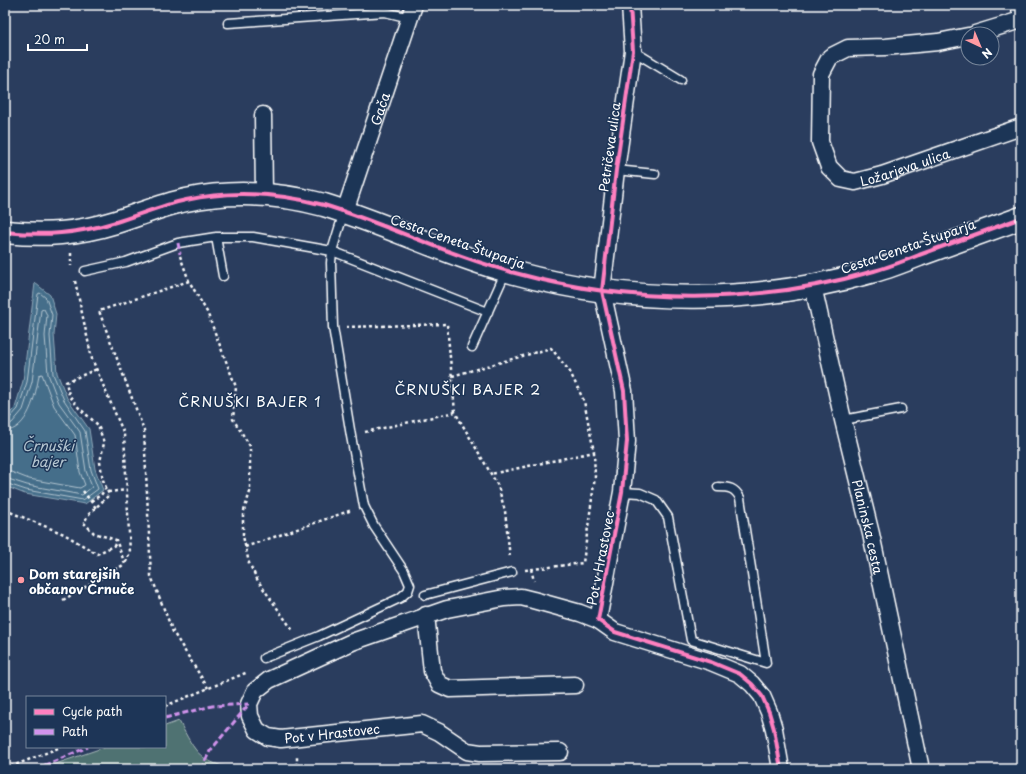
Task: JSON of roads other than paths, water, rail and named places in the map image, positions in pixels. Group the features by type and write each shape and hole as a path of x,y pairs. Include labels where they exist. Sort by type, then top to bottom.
{"street":[{"name":"Petričeva ulica","path":"602,291 616,170 633,51 630,5"},
{"path":"1019,5 1021,12"},
{"name":"Gača","path":"345,211 412,12"},
{"path":"1000,26 1021,20"},
{"name":"Ložarjeva ulica","path":"960,38 938,42 885,47 848,48 830,57 821,74 820,142 829,167 840,179 854,182 882,175 1021,127"},
{"path":"262,115 264,194"},
{"name":"Cesta Ceneta Štuparja","path":"5,232 31,235 54,235 69,233 104,226 164,205 185,200 208,196 264,194 302,199 345,211 427,243 506,271 555,283 630,294 691,297 757,293 813,286 842,280 876,271 1021,218"},
{"name":"Planinska cesta","path":"813,286 843,420 871,534 921,769"},
{"name":"Pot v Hrastovec","path":"598,620 622,492 627,441 624,391 602,291"},
{"name":"Pot v Hrastovec","path":"560,752 480,753 467,751 438,732 422,724 280,739 268,736 257,730 250,716 249,704 255,691 269,680 352,642 447,609 504,598 520,597 580,613 598,620 615,632 711,662 740,674 752,684 762,696 769,712 774,729 781,769"},
{"path":"426,616 432,671 439,684 450,689 575,686"}],"lane":[{"path":"228,23 385,12 412,12"},
{"path":"633,51 681,80"},
{"path":"616,170 655,174"},
{"path":"264,658 319,636 400,598 408,591 410,585 404,571 374,526 364,506 351,436 333,327 331,262 332,251 345,211"},
{"path":"216,237 223,276"},
{"path":"85,271 126,262 178,243 216,237 253,237 332,251 488,312"},
{"path":"472,347 506,271"},
{"path":"843,420 901,409"},
{"path":"622,492 640,493 656,500 668,517 691,640 766,663 740,498 736,491 729,487 718,487"},
{"path":"425,595 512,572"}],"water":[{"name":"Črnuški bajer","path":"35,283 50,295 56,314 54,335 57,373 67,398 89,429 95,469 103,490 85,504 25,494 5,486 5,418 15,408 23,381"}],"place":[{"name":"Dom starejših občanov Črnuče","path":"21,580"}],"district":[{"name":"ČRNUŠKI BAJER 2","path":"468,389"},
{"name":"ČRNUŠKI BAJER 1","path":"250,401"}]}
